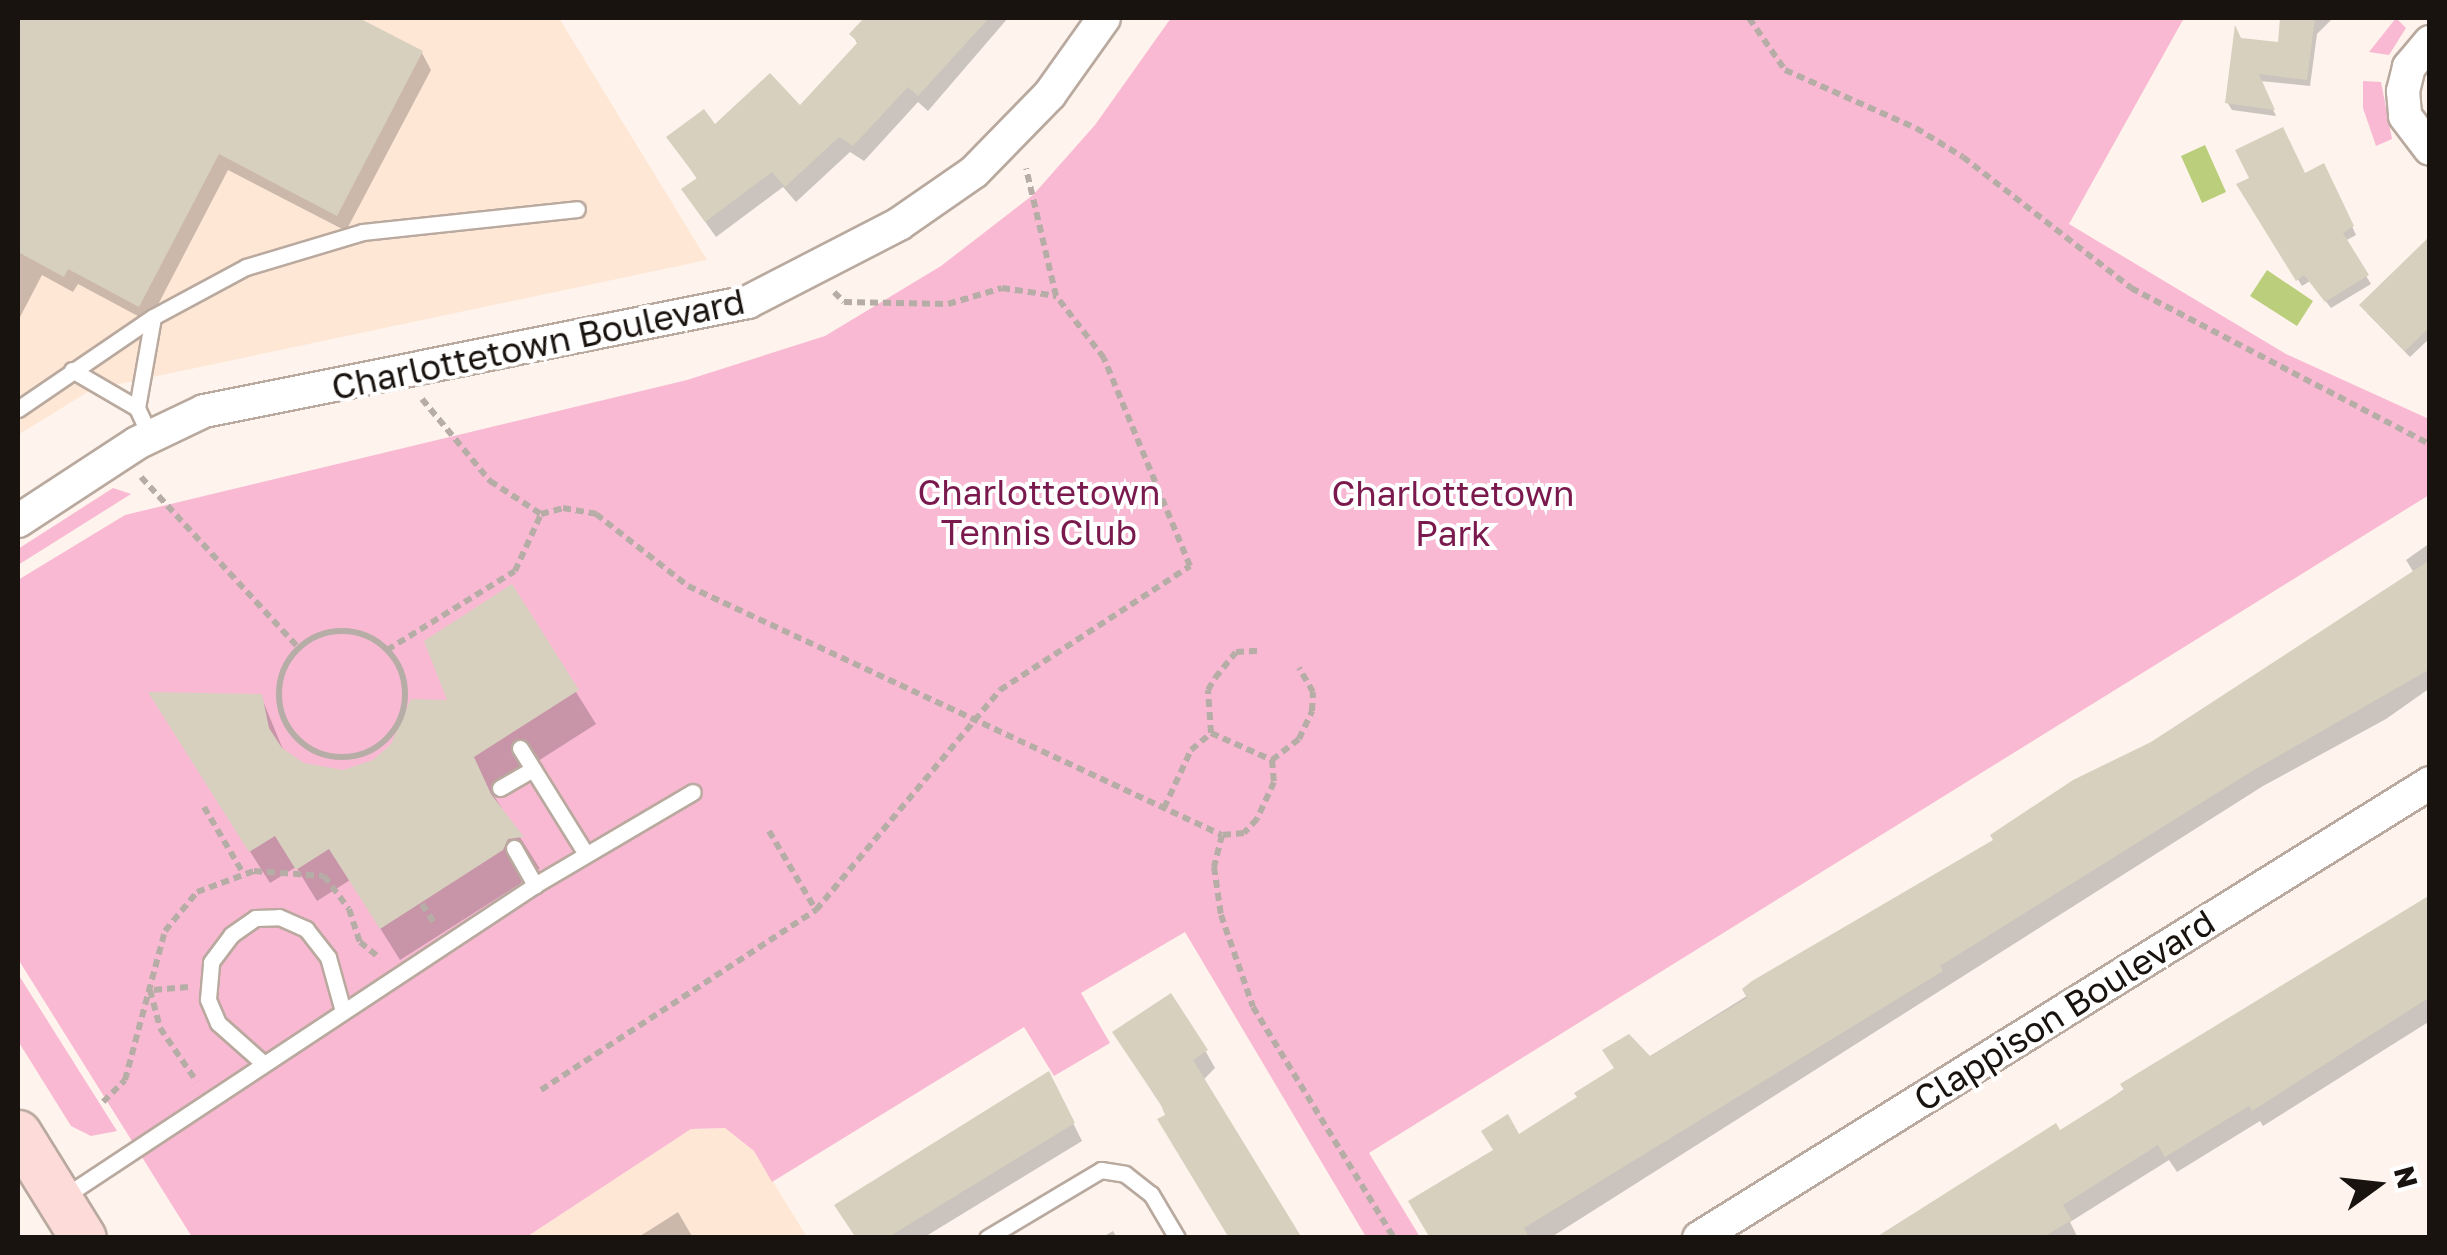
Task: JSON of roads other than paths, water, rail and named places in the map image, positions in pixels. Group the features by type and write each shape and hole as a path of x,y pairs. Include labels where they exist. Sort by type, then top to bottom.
{"main road":[{"path":"18,1134 83,1238"}],"street":[{"name":"Charlottetown Boulevard","path":"18,520 137,432 204,411 401,376 748,302 899,224 1018,132 1104,18"},
{"path":"2430,42 2408,67 2402,91 2405,116 2430,149"},
{"name":"Clappison Boulevard","path":"1699,1238 2430,783"}],"lane":[{"path":"18,409 153,318 246,267 363,232 577,209"},
{"path":"137,432 153,318"},
{"path":"72,370 137,432"},
{"path":"520,748 586,854"},
{"path":"500,788 534,770"},
{"path":"60,1200 217,1101 263,1063 535,885 692,792"},
{"path":"514,848 535,885"},
{"path":"263,1063 218,1023 209,985 211,962 231,935 256,918 279,917 306,929 328,956 343,1011"},
{"path":"987,1238 1100,1170 1125,1174 1151,1194 1177,1238"}],"park label":[{"name":"Charlottetown Tennis Club","path":"1039,512"},
{"name":"Charlottetown Park","path":"1453,513"}]}
